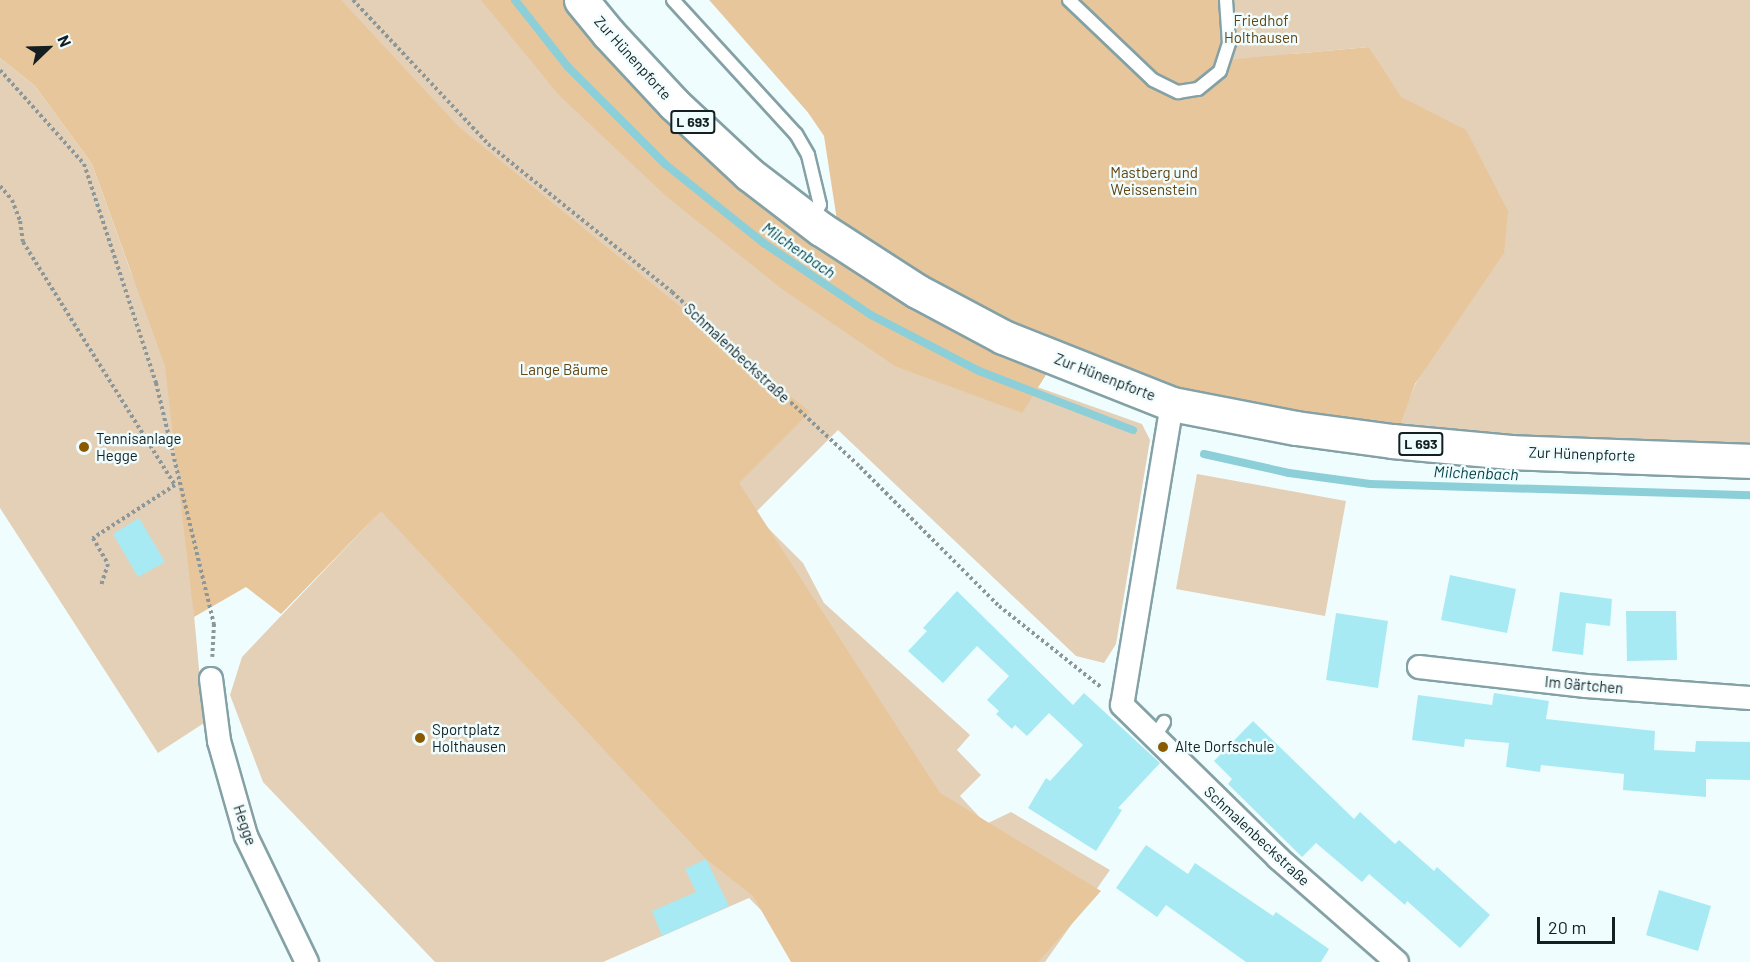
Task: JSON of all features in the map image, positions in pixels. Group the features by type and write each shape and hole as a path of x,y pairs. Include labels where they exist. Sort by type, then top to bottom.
{"main road":[{"name":"Zur Hünenpforte","path":"581,0 674,104 748,174 815,213 917,291 1003,337 1172,404 1296,428 1392,441 1510,452 1750,461"}],"street":[{"path":"1122,705 1172,404"},
{"name":"Im Gärtchen","path":"1419,667 1586,686 1750,698"},
{"name":"Hegge","path":"211,679 219,741 246,836 307,962"},
{"name":"Schmalenbeckstraße","path":"1122,705 1159,730 1278,858 1397,962"}],"lane":[{"path":"673,0 796,134 808,154 815,213"},
{"path":"1070,0 1153,80 1178,92 1198,89 1220,71 1228,43 1226,0"}],"path":[{"name":"Schmalenbeckstraße","path":"353,0 488,144 672,292 860,467 999,606 1122,705"},
{"path":"0,70 84,164 159,395 214,624 211,679"},
{"path":"0,186 12,200 20,221 23,243 175,485 93,538 108,564 101,585"}],"green space":[{"name":"Lange Bäume","path":"0,0 552,0 1009,377 1142,424 1150,440 1116,644 1104,663 1076,656 838,430 754,514 803,563 824,603 970,735 957,750 981,775 960,796 986,824 1011,812 1110,870 1045,962 813,962 749,898 603,962 435,962 263,782 230,695 242,657 374,518 185,517 204,723 158,753 0,508 0,58 35,86 92,164 133,278 98,130"},
{"name":"Lange Bäume","path":"0,0 341,0 459,127 810,412 739,483 940,793 1101,891 1038,962 791,962 753,896 706,859 381,511 281,614 246,587 194,617 165,366 92,164 35,86 0,58"},
{"name":"Mastberg und Weissenstein","path":"481,0 577,0 840,240 824,136 807,111 710,0 1220,0 1222,37 1215,61 1369,47 1401,97 1466,130 1508,211 1504,253 1415,384 1394,442 1056,359 1022,413 895,366 782,289 666,196 559,95"},
{"name":"Mastberg und Weissenstein","path":"709,0 1750,0 1750,461 1392,441 1415,385 1430,358 834,142","holes":["1369,47 1381,67 1292,55 1292,54"]},
{"path":"1197,474 1346,501 1325,616 1176,589"}],"building":[{"path":"139,518 165,562 138,577 113,534"},
{"path":"1450,575 1516,589 1507,633 1441,620"},
{"path":"957,591 1073,705 1084,693 1160,763 1118,808 1122,810 1096,851 1028,808 1046,778 1050,781 1083,745 1049,713 1027,736 1015,725 1012,729 996,714 999,711 987,700 1009,676 977,646 943,683 908,651 927,631 923,628"},
{"path":"1560,592 1612,599 1610,626 1586,623 1583,655 1552,651"},
{"path":"1626,611 1676,611 1677,660 1627,661"},
{"path":"1336,613 1388,621 1378,688 1326,680"},
{"path":"1494,693 1549,701 1546,719 1655,731 1654,750 1695,752 1696,741 1750,742 1750,780 1706,779 1706,797 1623,790 1624,774 1541,765 1540,772 1506,767 1509,743 1465,739 1464,747 1412,740 1418,695 1492,705"},
{"path":"1253,721 1354,819 1360,812 1395,844 1399,840 1434,871 1437,867 1490,915 1460,948 1407,901 1405,905 1369,874 1362,882 1316,843 1302,857 1228,784 1232,779 1214,761"},
{"path":"1146,845 1188,874 1195,863 1273,916 1276,912 1329,949 1321,962 1246,962 1166,905 1157,917 1116,888"},
{"path":"706,859 729,906 662,936 652,911 696,892 685,869"},
{"path":"1659,890 1711,906 1698,951 1646,935"}],"waterway":[{"name":"Milchenbach","path":"515,0 568,67 665,164 765,244 871,315 979,371 1133,430"},
{"name":"Milchenbach","path":"1204,454 1289,473 1370,484 1750,495"}],"place":[{"name":"Tennisanlage Hegge","path":"84,447"},
{"name":"Sportplatz Holthausen","path":"420,738"},
{"name":"Alte Dorfschule","path":"1163,747"}],"park label":[{"name":"Friedhof Holthausen","path":"1261,28"}]}
